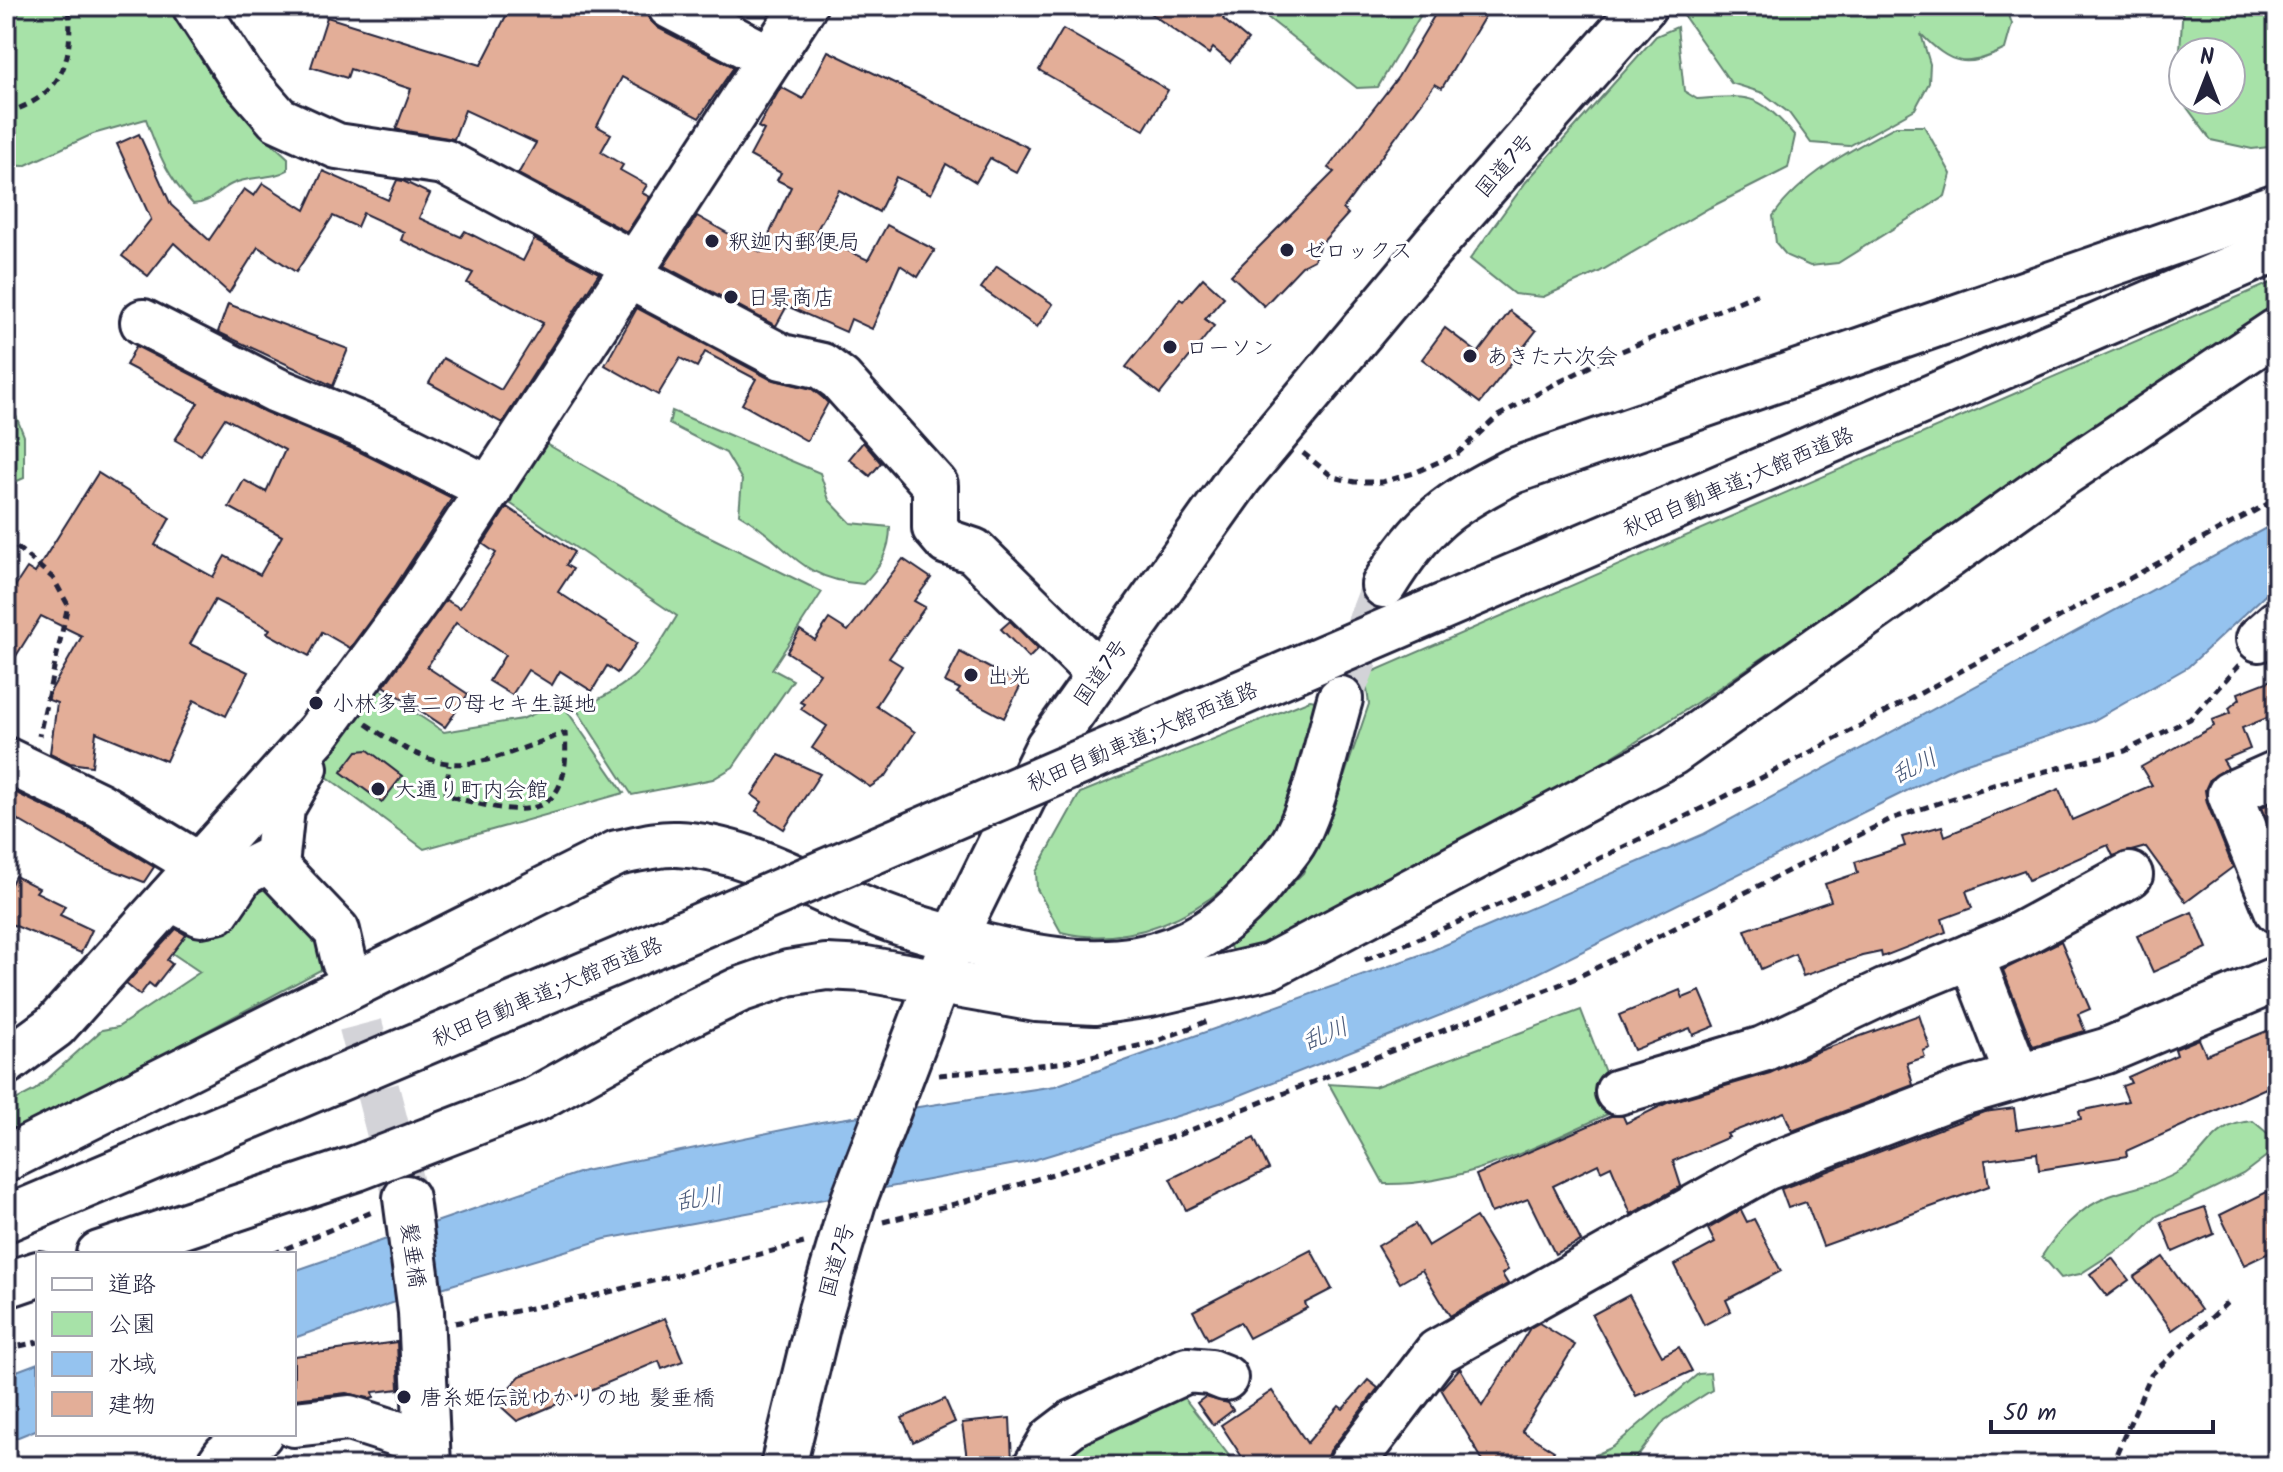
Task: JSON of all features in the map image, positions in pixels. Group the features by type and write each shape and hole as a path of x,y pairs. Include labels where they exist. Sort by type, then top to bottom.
{"main road":[{"path":"195,6 240,75 278,119 337,146 444,162 782,357 822,366 840,379 935,485 935,528 947,542 974,551 1099,674"},
{"path":"670,6 770,58"},
{"path":"6,1062 55,1026 337,707 417,599 804,6"},
{"name":"国道7号","path":"783,1466 848,1217 954,938 1048,747 1173,566 1277,432 1438,240 1644,6"},
{"path":"1384,585 1411,541 1458,499 1513,471 2277,206"},
{"name":"秋田自動車道;大館西道路","path":"6,1219 660,943 2277,249"},
{"path":"143,322 276,390 368,428 490,489"},
{"path":"105,1252 357,1168 536,1099 679,1019 739,990 788,973 826,967 866,969 1036,999 1095,1002 1150,994 1270,966 1672,753 2056,479 2277,331"},
{"path":"6,1159 617,853 678,844 711,850 773,868 879,916 954,938 1064,963 1109,964 1179,947 1216,929 1256,891 1295,839 1340,699"},
{"path":"170,898 201,914 217,911 243,873 277,856 282,808 337,707"},
{"path":"19,766 99,805 199,865"},
{"path":"2277,773 2230,794 2277,910"},
{"path":"270,861 337,931 344,961"},
{"path":"1618,1092 1763,1049 1886,991 2010,940 2130,875"},
{"path":"1971,956 2018,1077"},
{"path":"1350,1466 1437,1352 1765,1168 1961,1093 2106,1051 2277,979"},
{"name":"髪垂橋","path":"406,1198 422,1321 427,1454"},
{"path":"6,1285 36,1275"},
{"path":"1036,1466 1052,1439 1102,1410 1187,1370 1210,1372 1225,1378"},
{"path":"296,1424 349,1418 427,1454"},
{"path":"218,1466 225,1456 257,1436"}],"path":[{"path":"6,113 46,92 65,69 71,49 69,6"},
{"path":"1277,432 1333,477 1355,482 1382,482 1458,453 1498,416 1551,386 1617,353 1757,294"},
{"path":"6,538 53,578 68,605 19,766"},
{"path":"422,1321 593,1296 771,1253 848,1217 966,1201 1178,1135 1574,979 1891,819 1999,783 2125,751 2190,719 2228,680 2268,631"},
{"path":"337,707 404,748 449,765 486,761 565,733 567,762 560,788 548,801 522,811 501,811 446,795 449,765"},
{"path":"278,1252 406,1198"},
{"path":"2111,1466 2151,1375 2231,1299"},
{"path":"6,1349 36,1342"}],"green space":[{"path":"6,6 180,6 252,125 288,158 288,170 239,181 205,202 193,204 165,164 146,119 93,134 24,166 6,165"},
{"path":"1253,6 1426,6 1378,87 1357,88"},
{"path":"1677,6 1911,6 1916,20 1914,6 2006,6 2012,24 2005,49 1969,61 1950,58 1921,34 1930,64 1929,83 1915,109 1849,146 1811,143 1789,113 1763,93 1731,83"},
{"path":"2183,6 2277,6 2277,146 2252,149 2211,140 2193,116 2247,116 2247,36 2181,36"},
{"path":"1677,27 1684,91 1697,99 1730,97 1762,104 1795,136 1788,168 1709,208 1599,272 1543,297 1514,294 1470,259 1526,182 1656,36"},
{"path":"1896,126 1924,126 1951,174 1945,196 1838,263 1810,266 1787,256 1776,243 1773,216 1785,201 1829,164"},
{"path":"2277,280 2277,308 2059,450 1655,730 1516,814 1341,910 1288,935 1233,954 1228,941 1303,873 1331,815 1369,704 1365,675"},
{"path":"6,391 24,436 24,478 6,486"},
{"path":"672,411 820,473 829,500 851,523 890,527 883,558 863,584 840,581 807,567 739,514 742,480 726,453 669,424"},
{"path":"545,443 690,527 822,592 772,669 793,680 733,767 713,779 632,795 577,710 637,674 677,616 508,502"},
{"path":"379,689 444,732 522,719 561,702 624,793 424,849 318,770"},
{"path":"1310,700 1316,701 1292,796 1271,837 1249,864 1194,909 1162,924 1129,934 1095,937 1061,932 1037,889 1036,872 1080,793"},
{"path":"263,882 319,938 328,966 138,1068 6,1134 6,1105 35,1090 102,1030 118,1027 200,972 172,953 181,942 176,939 184,929 196,935 209,935"},
{"path":"1581,1010 1619,1109 1534,1148 1476,1170 1415,1183 1384,1184 1329,1084 1374,1087"},
{"path":"2253,1121 2272,1137 2268,1155 2243,1174 2157,1216 2133,1240 2080,1274 2061,1278 2042,1256 2062,1230 2086,1208 2113,1195 2175,1174 2196,1158 2218,1134 2238,1123"},
{"path":"1710,1373 1712,1390 1665,1420 1630,1466 1571,1466 1613,1447 1698,1374"},
{"path":"1175,1386 1237,1466 1045,1466"}],"water":[{"name":"乱川","path":"2277,522 2277,584 2188,667 2091,722 1955,767 1506,989 1223,1102 1027,1162 605,1239 398,1301 296,1337 296,1270 584,1171 821,1122 1055,1086 1431,951 1704,834"},
{"path":"36,1364 36,1430 6,1442 6,1375"}],"building":[{"path":"511,6 645,6 649,19 658,28 734,67 699,118 622,77 597,126 611,134 601,152 623,165 620,170 647,185 642,193 650,197 627,232 518,174 536,143 465,110 454,139 396,129 411,89 350,69 347,78 311,67 327,17 481,65"},
{"path":"1140,6 1231,6 1223,19 1248,40 1230,62 1213,48 1209,54"},
{"path":"1440,6 1491,6 1442,88 1435,84 1343,209 1348,214 1319,246 1314,260 1302,266 1264,306 1231,275 1334,172 1328,168 1398,77"},
{"path":"1063,29 1168,90 1144,130 1039,70"},
{"path":"828,51 1029,148 1016,172 990,158 976,182 946,164 931,194 896,177 879,212 839,190 814,235 868,260 887,225 935,250 918,277 900,265 872,329 851,319 846,332 787,306 776,326 664,266 697,216 761,252 791,187 777,180 781,173 750,156 764,130 758,127 781,87 803,99"},
{"path":"139,134 171,205 209,240 244,189 254,196 263,183 305,210 323,171 388,200 397,180 403,181 430,194 419,218 461,237 465,231 523,261 534,239 599,273 502,423 429,383 443,358 501,390 543,323 467,283 473,273 401,240 404,232 363,213 357,227 333,216 296,272 258,247 229,293 174,243 148,276 122,256 151,219 117,144"},
{"path":"997,266 1053,304 1037,327 981,288"},
{"name":"ローソン","path":"1203,278 1224,297 1205,319 1214,326 1160,394 1126,367 1180,299 1183,301"},
{"path":"228,304 348,349 333,386 218,332"},
{"path":"637,308 770,379 812,389 828,403 807,441 742,404 756,379 705,352 697,367 680,358 658,395 605,365"},
{"name":"あきた六次会","path":"1510,311 1536,331 1480,403 1422,359 1445,328 1478,353"},
{"path":"136,346 265,412 358,451 452,498 396,585 350,648 322,632 309,656 267,633 270,629 215,600 190,644 248,672 226,716 194,700 166,761 96,732 92,766 70,763 50,753 57,703 46,699 82,636 41,616 6,672 6,600 27,568 35,573 98,473 170,518 155,545 213,577 225,556 260,575 282,536 229,507 244,480 266,492 285,450 225,418 201,455 175,440 198,403 126,365"},
{"path":"863,442 881,463 870,476 849,459"},
{"path":"507,507 574,552 566,565 573,569 558,592 637,643 617,673 607,666 592,691 560,671 552,685 528,670 512,695 489,681 505,655 456,623 427,667 468,694 445,727 384,686 446,600 460,608 496,553 483,544"},
{"path":"903,559 931,578 914,601 925,607 889,658 902,666 876,706 915,732 886,776 870,787 812,748 827,726 801,709 804,704 800,702 820,673 787,652 800,630 815,640 829,619 848,631"},
{"path":"1010,621 1038,649 1029,658 1001,629"},
{"path":"960,652 1021,685 1004,718 957,693 960,689 945,682"},
{"path":"2277,678 2277,714 2242,728 2250,749 2223,760 2228,768 2210,779 2205,790 2207,803 2233,867 2186,902 2146,847 2113,856 2108,845 2029,880 2024,870 1966,891 1972,908 1942,919 1946,932 1882,957 1881,952 1862,956 1803,976 1795,954 1761,969 1745,930 1831,901 1825,884 1858,873 1855,862 1905,846 1902,837 1942,826 1945,836 2059,789 2072,820 2152,785 2141,767 2214,726 2212,720 2231,713 2229,708 2240,699 2238,693"},
{"name":"大通り町内会館","path":"368,750 402,776 382,802 341,772 357,751"},
{"path":"779,755 820,774 784,829 756,811 762,802 752,795"},
{"path":"6,788 87,827 154,867 144,882 87,860 6,813"},
{"path":"2277,800 2277,841 2276,842 2262,807"},
{"path":"15,876 39,888 36,892 65,906 60,915 92,930 81,953 6,922 6,894"},
{"path":"2192,912 2207,948 2153,972 2137,936"},
{"path":"176,929 186,935 167,960 172,964 154,987 149,983 140,995 126,984"},
{"path":"2061,941 2090,1009 2078,1014 2085,1031 2033,1046 2003,970"},
{"path":"1680,990 1683,998 1700,991 1715,1026 1693,1035 1690,1028 1634,1050 1619,1015"},
{"path":"1919,1015 1930,1048 1923,1051 1925,1057 1907,1063 1913,1085 1792,1131 1784,1112 1727,1134 1729,1137 1673,1161 1681,1186 1631,1214 1611,1166 1601,1171 1598,1164 1553,1186 1581,1241 1555,1254 1528,1199 1491,1213 1476,1175 1611,1116 1623,1116 1626,1123 1667,1103 1770,1073 1816,1052"},
{"path":"2277,1027 2277,1083 2126,1151 2127,1156 2039,1170 2037,1153 1985,1160 1989,1186 1823,1246 1806,1202 1788,1208 1781,1189 1984,1112 2014,1108 2017,1130 2081,1119 2079,1111 2128,1101 2122,1086 2131,1083 2128,1077 2177,1055 2175,1049 2199,1039 2206,1055"},
{"path":"1254,1138 1269,1169 1186,1210 1170,1179"},
{"path":"2277,1187 2277,1249 2244,1265 2220,1215"},
{"path":"2205,1207 2214,1234 2173,1252 2161,1222"},
{"path":"1741,1210 1747,1222 1754,1219 1781,1271 1726,1300 1731,1311 1704,1325 1674,1265 1715,1243 1708,1229"},
{"path":"1476,1217 1508,1270 1502,1274 1508,1284 1450,1316 1422,1270 1400,1283 1378,1246 1415,1224 1428,1246"},
{"path":"1311,1250 1332,1289 1305,1303 1307,1308 1249,1338 1240,1322 1208,1339 1193,1311"},
{"path":"2163,1257 2201,1310 2172,1330 2134,1277"},
{"path":"2112,1258 2129,1280 2107,1296 2090,1274"},
{"path":"1629,1295 1662,1356 1679,1347 1692,1371 1636,1396 1592,1315"},
{"path":"665,1318 683,1361 662,1369 659,1361 517,1421 496,1402 520,1376"},
{"path":"1539,1323 1575,1345 1522,1431 1554,1451 1544,1466 1486,1466 1441,1389 1460,1368 1482,1406 1530,1328"},
{"path":"397,1342 399,1389 373,1392 374,1397 369,1398 346,1393 296,1399 296,1356"},
{"path":"1368,1380 1378,1388 1330,1451 1326,1466 1248,1466 1221,1425 1272,1391 1307,1443 1339,1406 1343,1409"},
{"path":"1205,1397 1228,1403 1233,1410 1213,1425 1197,1403"},
{"path":"945,1399 955,1422 913,1442 902,1418"},
{"path":"1010,1418 1012,1461 968,1466 962,1423"}],"tunnel":[{"path":"1340,699 1384,585"},
{"path":"344,961 404,1192"}],"place":[{"name":"釈迦内郵便局","path":"712,241"},
{"name":"ゼロックス","path":"1287,250"},
{"name":"日景商店","path":"731,297"},
{"name":"ローソン","path":"1170,347"},
{"name":"あきた六次会","path":"1470,356"},
{"name":"出光","path":"971,675"},
{"name":"小林多喜二の母セキ生誕地","path":"316,703"},
{"name":"大通り町内会館","path":"378,789"},
{"name":"唐糸姫伝説ゆかりの地 髪垂橋","path":"404,1397"}]}
